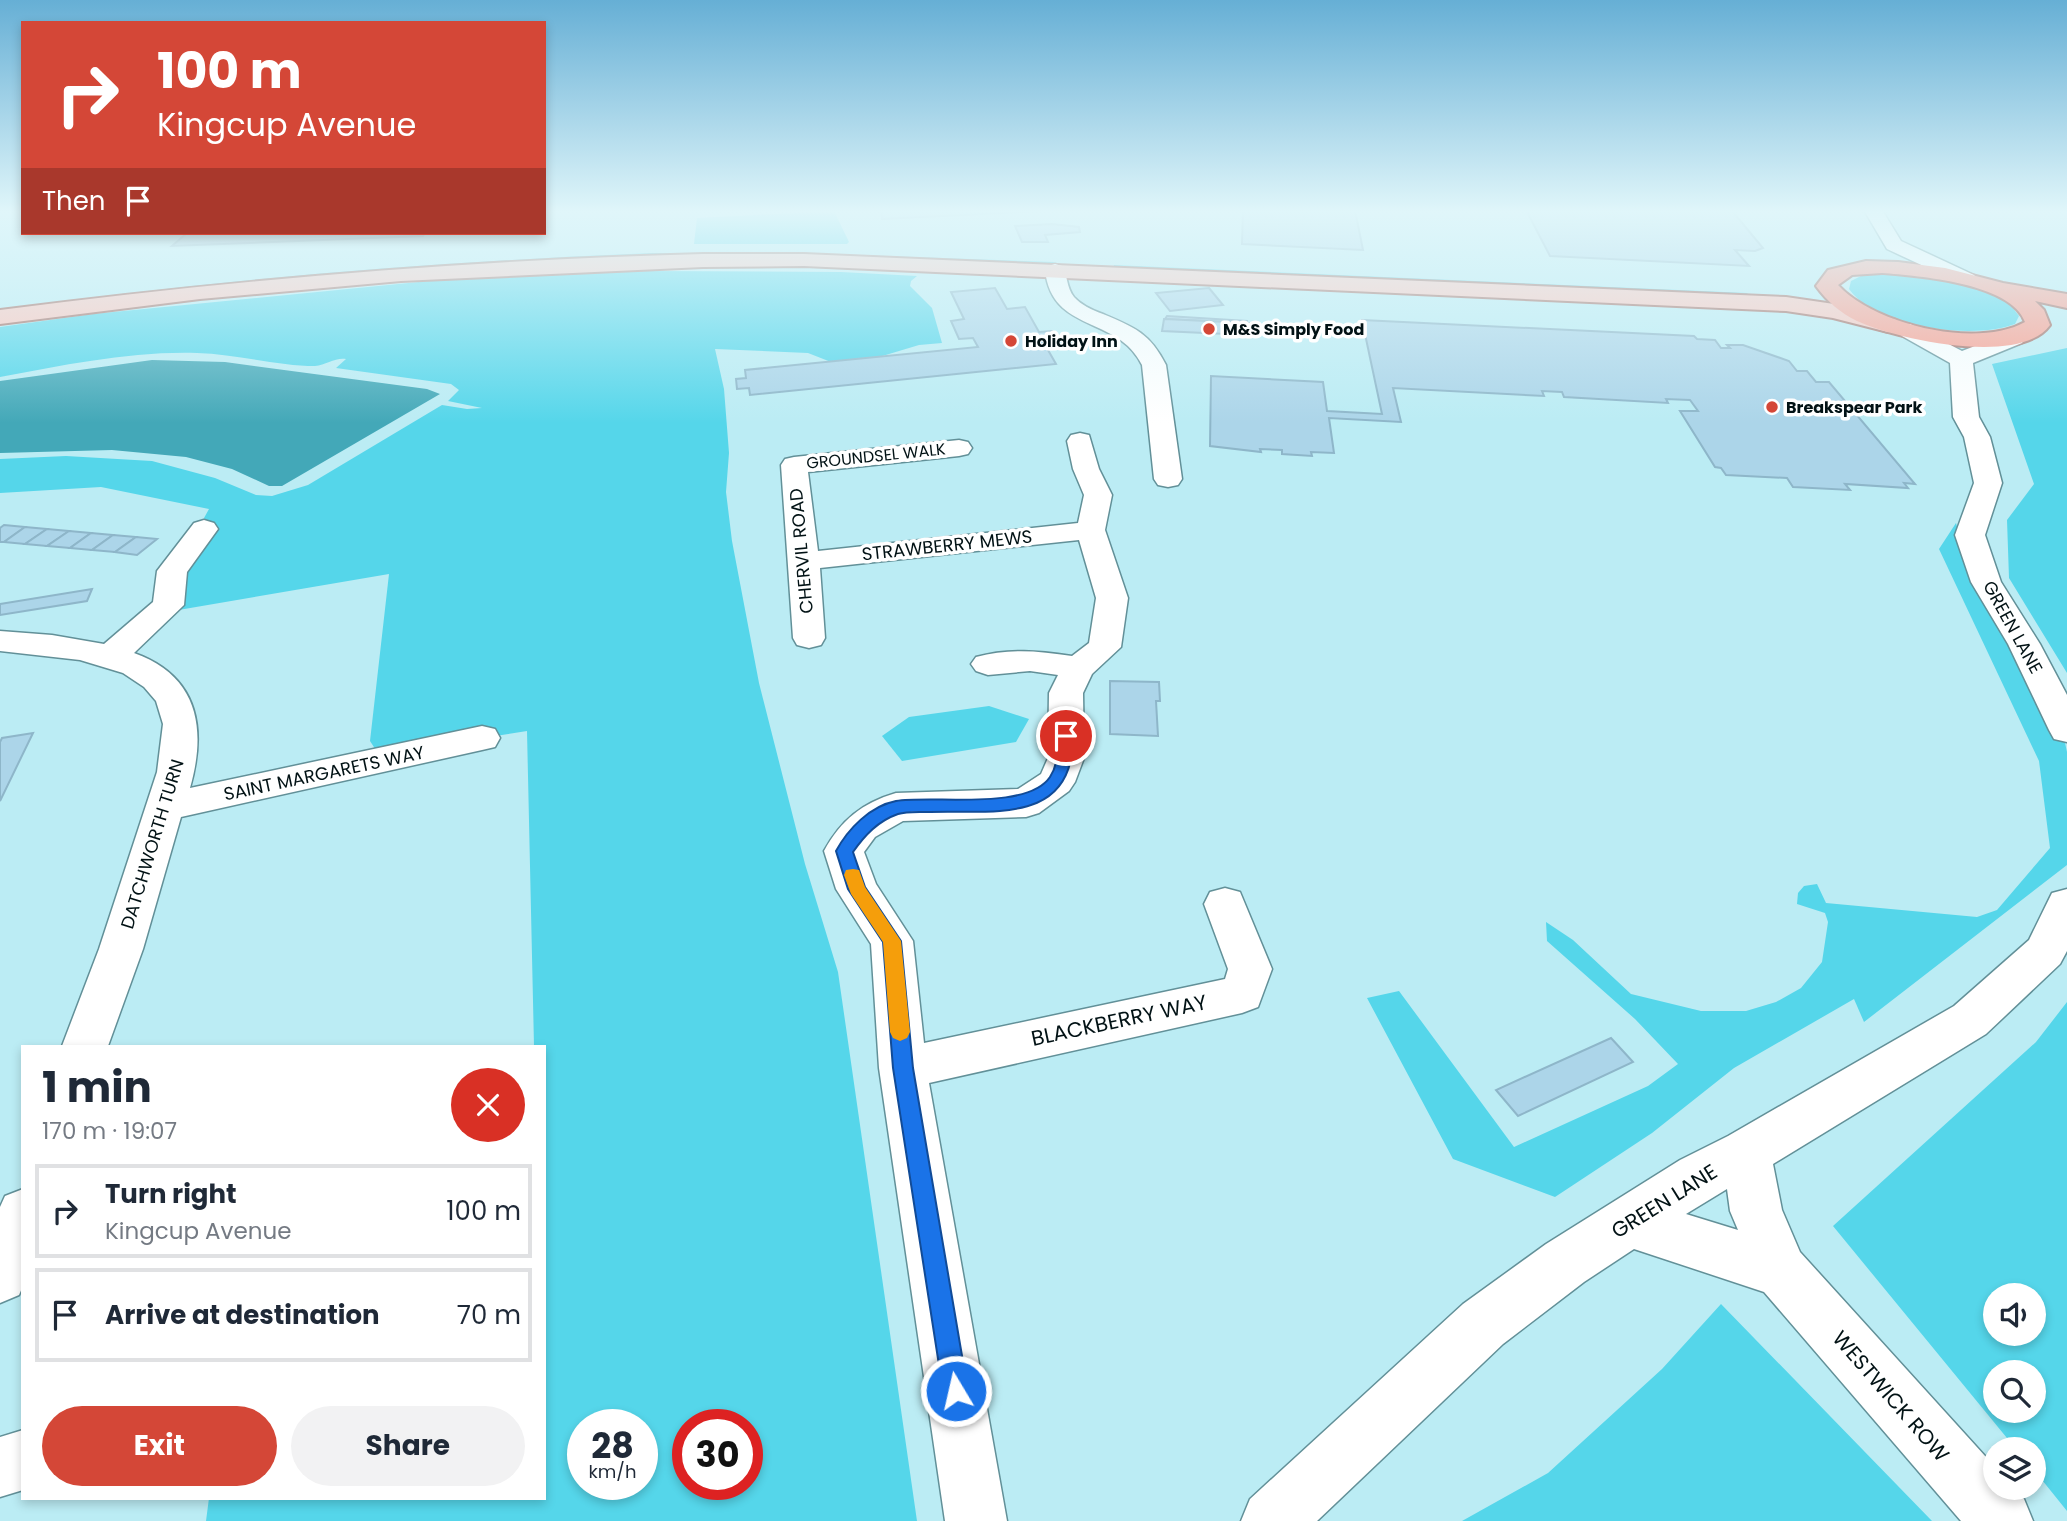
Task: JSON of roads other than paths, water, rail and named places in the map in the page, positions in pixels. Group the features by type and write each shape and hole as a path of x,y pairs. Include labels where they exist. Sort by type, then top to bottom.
{"highway":[{"path":"1829,281 1827,286 1832,296 1844,306 1899,328 1961,339 2014,338 2030,333 2038,325 2067,322"},
{"path":"1972,281 2067,301"},
{"path":"1977,282 2014,297 2032,310 2038,318 2038,325"}],"main road":[{"path":"0,306 207,281"},
{"path":"0,317 320,281"},
{"path":"1291,281 1786,304 1834,311 1899,328"},
{"path":"1549,281 1763,291 1801,288 1824,281"}],"street":[{"path":"1056,281 1056,288 1062,297 1082,313 1138,340 1147,351 1154,365 1168,479"},
{"path":"1899,328 1961,360 2014,338"},
{"name":"GREEN LANE","path":"1961,360 1966,417 1977,437 1987,484 1970,536 1986,582 2024,644 2067,730"},
{"path":"976,1521 903,1068 892,941 857,889 845,851 861,827 896,807 1026,803 1056,782 1066,758 1066,693 1078,668 1105,647 1112,598 1091,530 1098,495 1086,469 1080,440"},
{"name":"GROUNDSEL WALK","path":"794,465 959,448"},
{"name":"CHERVIL ROAD","path":"794,465 804,561 808,638"},
{"path":"111,656 169,605 172,571 204,529"},
{"name":"STRAWBERRY MEWS","path":"804,561 1091,530"},
{"name":"DATCHWORTH TURN","path":"0,641 111,656 134,663 163,685 181,722 179,760 166,807 121,949 85,1045"},
{"path":"988,664 1030,660 1078,668"},
{"name":"SAINT MARGARETS WAY","path":"166,807 482,738"},
{"name":"BLACKBERRY WAY","path":"903,1068 1242,994 1250,970 1224,904"},
{"name":"GREEN LANE","path":"1272,1521 1483,1324 1565,1263 1698,1177 1746,1153 1970,1020 2045,952 2067,905"},
{"name":"WESTWICK ROW","path":"1746,1153 1756,1211 1781,1271 2002,1521"},
{"path":"0,1276 21,1219"},
{"path":"1631,1222 1781,1271"},
{"path":"0,1467 21,1461"}],"place":[{"name":"M&S Simply Food","path":"1209,329"},
{"name":"Holiday Inn","path":"1011,341"},
{"name":"Breakspear Park","path":"1772,407"}]}
